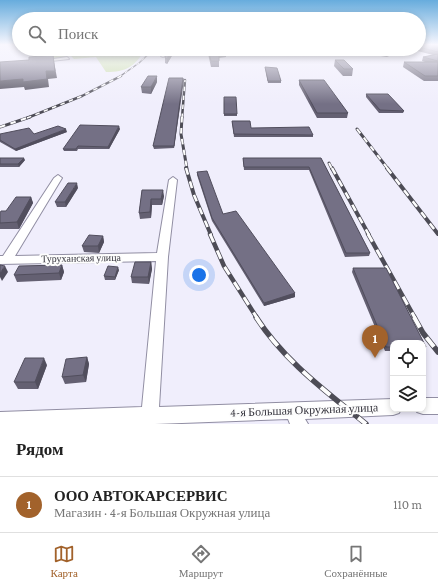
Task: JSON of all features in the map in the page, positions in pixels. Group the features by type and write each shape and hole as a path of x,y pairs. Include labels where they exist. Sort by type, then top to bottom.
{"street":[{"path":"3,260 58,178"},
{"path":"150,416 162,257 173,180"},
{"name":"Туруханская улица","path":"3,260 162,257"},
{"path":"426,406 438,406"},
{"name":"4-я Большая Окружная улица","path":"0,421 150,416 296,418 390,407"}],"green space":[{"path":"101,65 133,65 119,71 106,72"}],"building":[{"path":"0,65 54,65 55,71 46,71 47,79 23,82 23,79 0,81"},
{"path":"340,65 349,65 353,69 344,69"},
{"path":"408,65 438,65 438,76 425,76"},
{"path":"265,67 277,68 281,81 268,81"},
{"path":"148,76 157,76 151,87 141,87"},
{"path":"169,78 183,78 174,146 153,146"},
{"path":"299,80 324,80 348,113 317,113"},
{"path":"366,94 388,94 404,111 380,110"},
{"path":"224,97 236,97 237,114 224,114"},
{"path":"232,121 250,121 251,128 309,127 313,135 234,134"},
{"path":"80,125 119,126 108,147 78,146 76,149 63,149"},
{"path":"58,126 66,129 15,149 0,140 0,134 29,128 34,134"},
{"path":"0,158 24,158 18,164 0,164"},
{"path":"243,158 321,158 370,253 346,253 309,167 244,167"},
{"path":"207,171 223,214 236,211 295,293 264,303 212,218 197,172"},
{"path":"68,183 77,183 65,202 55,202"},
{"path":"142,190 163,190 161,199 151,199 150,212 139,213"},
{"path":"16,197 31,197 17,222 0,223 1,211 6,211"},
{"path":"89,235 103,236 98,246 82,246"},
{"path":"135,262 151,262 148,277 131,277"},
{"path":"0,265 5,266 0,273"},
{"path":"62,265 59,273 14,275 19,266"},
{"path":"108,266 118,267 115,277 104,276"},
{"path":"353,268 386,268 422,340 390,340 390,347 386,347"},
{"path":"87,357 83,375 62,377 66,359"},
{"path":"25,358 44,358 35,382 14,382"}],"railway":[{"path":"119,77 136,65"},
{"path":"27,118 82,96 121,76"},
{"path":"182,118 185,80"},
{"path":"182,117 181,134 187,169"},
{"path":"0,127 27,118"},
{"path":"357,129 388,169"},
{"path":"329,163 332,169"},
{"path":"186,168 194,195 211,235"},
{"path":"332,168 369,235"},
{"path":"387,168 438,234"},
{"path":"210,234 224,266 257,318"},
{"path":"368,234 415,318"},
{"path":"256,317 267,333 293,362 321,388 366,424"},
{"path":"414,317 423,333 438,352"}],"place":[{"name":"ООО АВТОКАРСЕРВИС","path":"375,358"}]}
